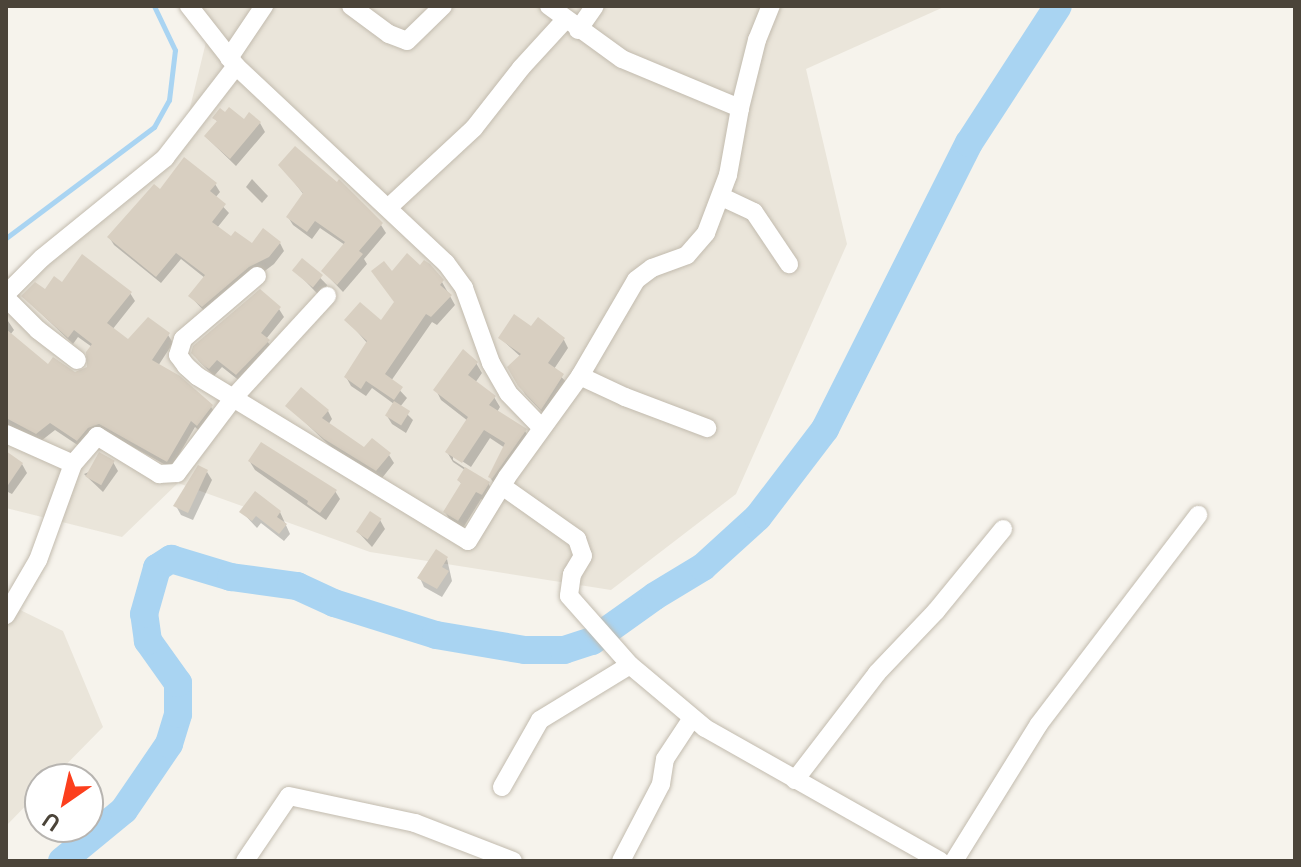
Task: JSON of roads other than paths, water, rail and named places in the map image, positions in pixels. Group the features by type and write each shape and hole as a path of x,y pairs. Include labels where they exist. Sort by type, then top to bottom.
{"street":[{"path":"189,6 233,62 446,263 464,288 491,363 508,393 541,427"},
{"path":"77,360 38,330 6,296 42,258 165,158 233,62 264,6"},
{"path":"351,6 389,34 407,41 443,6"},
{"path":"549,6 572,25 641,69 740,108"},
{"path":"389,207 474,128 521,68 595,6"},
{"path":"257,276 187,334 178,347 178,355 197,376 235,396 468,541 541,427 580,376 636,280 652,268 687,255 706,233 722,197 757,40 771,6"},
{"path":"722,197 754,212 789,264"},
{"path":"8,605 38,560 73,464 97,436 159,474 177,473 235,396 327,296"},
{"path":"580,376 707,428"},
{"path":"6,434 73,464"},
{"path":"502,486 577,539 583,556 572,574 569,596 623,660 692,718 940,861"},
{"path":"954,861 1039,724 1198,515"},
{"path":"795,780 877,673 936,611 1003,529"},
{"path":"502,787 540,720 623,660"},
{"path":"621,861 661,784 665,759 692,718"},
{"path":"245,861 289,796 415,823 513,861"}],"waterway":[{"path":"6,238 154,127 169,100 175,50 154,6"},
{"path":"62,861 124,810 169,744 178,714 178,683 148,641 144,614 157,568 171,559 231,577 297,586 334,603 436,635 525,650 564,650 592,641 655,596 703,567 758,517 825,429 969,143 1058,6"}]}
